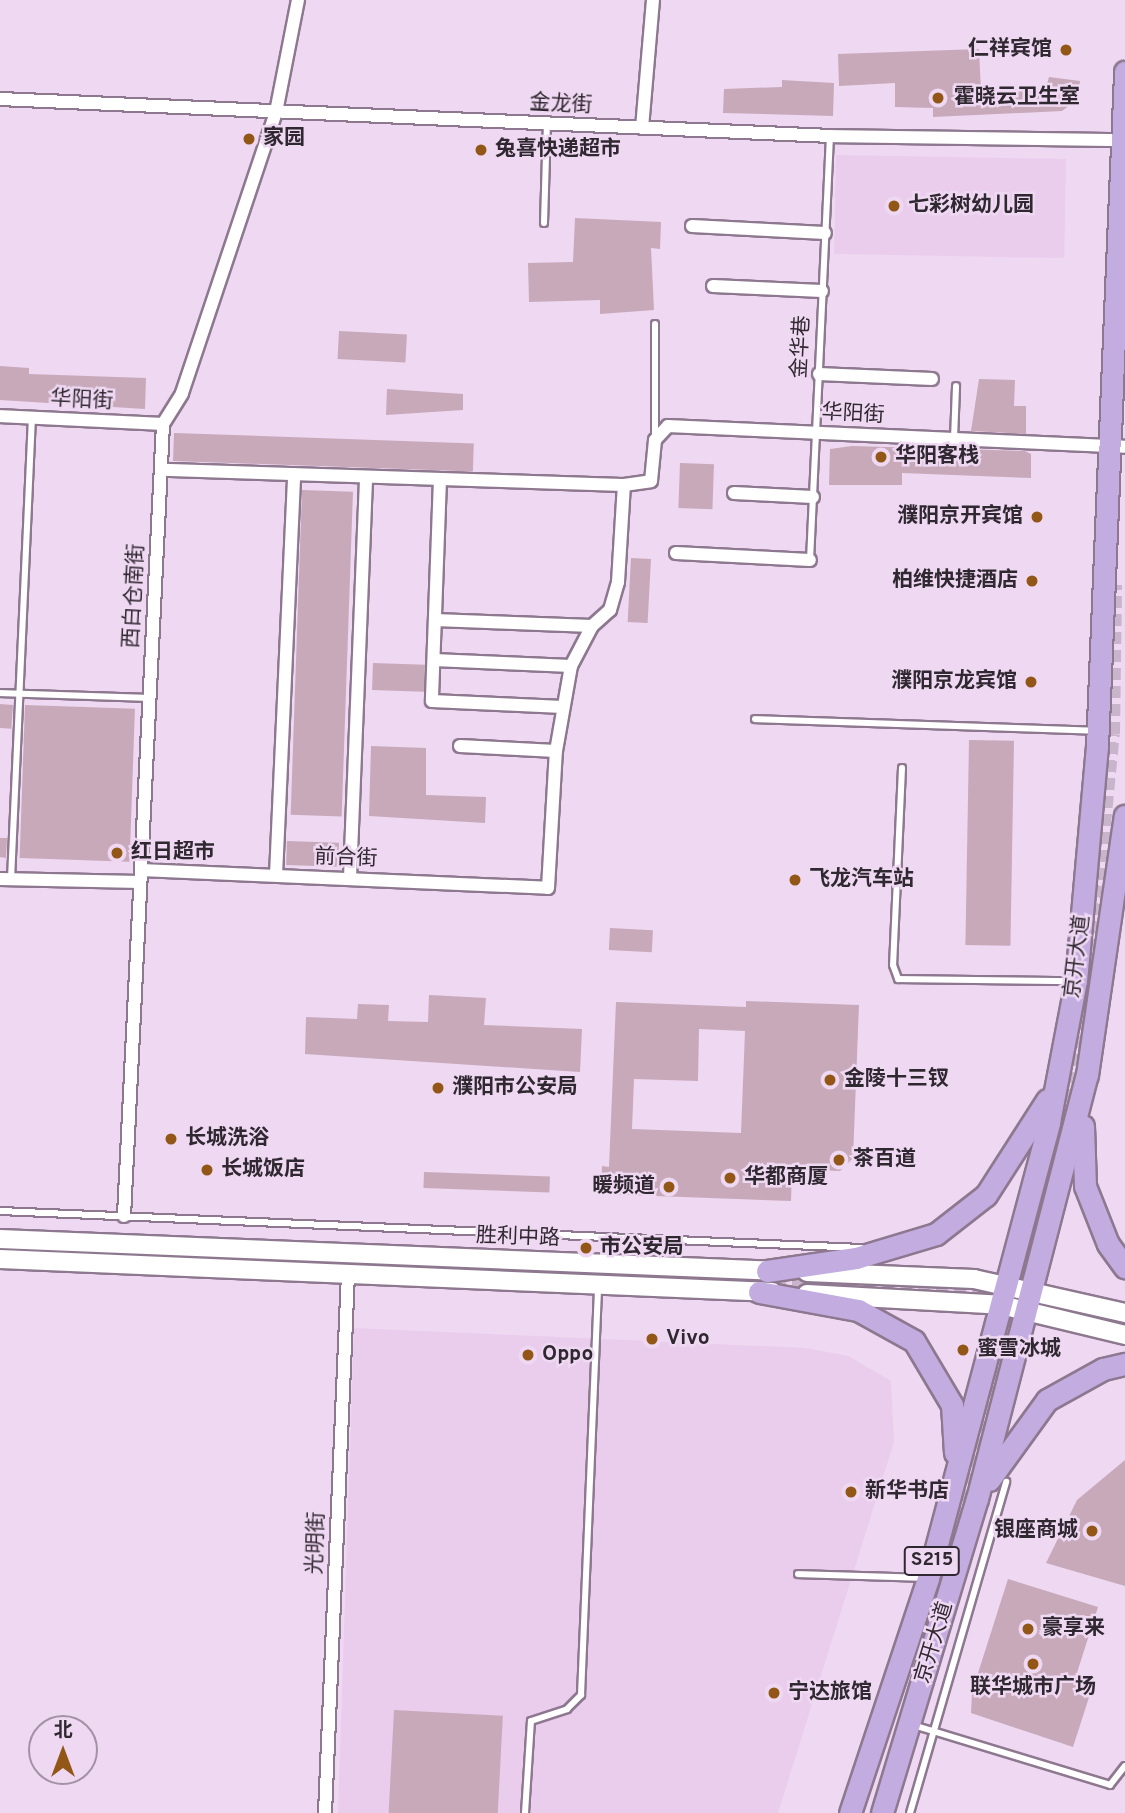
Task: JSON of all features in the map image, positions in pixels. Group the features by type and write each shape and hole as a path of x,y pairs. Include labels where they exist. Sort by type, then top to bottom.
{"main road":[{"name":"京开大道","path":"850,1813 928,1578 1007,1284 1057,1083 1076,981 1097,731 1116,446 1121,140 1125,72"},
{"name":"京开大道","path":"881,1813 911,1724 976,1499 1034,1290 1087,1075 1125,816"},
{"path":"1087,1075 1085,1186 1108,1244 1125,1267"},
{"path":"766,1271 887,1250 936,1234 986,1195 1057,1083"},
{"name":"胜利中路","path":"0,1239 766,1271 1007,1284 1125,1313"},
{"name":"胜利中路","path":"0,1259 598,1283 1001,1305 1125,1335"},
{"path":"759,1292 858,1310 914,1341 952,1405 956,1467"},
{"path":"976,1499 1027,1420 1047,1400 1102,1369 1125,1364"}],"street":[{"name":"西白仓南街","path":"124,1216 163,424 182,393 276,112 298,0"},
{"path":"642,128 653,0"},
{"name":"金龙街","path":"0,99 830,136 1121,140"},
{"path":"692,226 825,233"},
{"path":"713,286 822,291"},
{"path":"818,374 932,379"},
{"name":"华阳街","path":"0,416 163,424"},
{"name":"华阳街","path":"656,440 668,426 1116,446"},
{"path":"161,470 624,485 651,481 656,440"},
{"path":"276,875 294,474"},
{"path":"350,878 366,477"},
{"path":"440,479 432,701 563,707"},
{"path":"460,746 556,751 570,666 592,626 610,610 618,582 624,485"},
{"path":"734,493 813,496"},
{"path":"676,553 810,560"},
{"path":"435,620 592,626"},
{"path":"434,660 570,666"},
{"name":"前合街","path":"5,879 276,875 548,888 556,751"},
{"name":"光明街","path":"325,1813 348,1274"}],"lane":[{"path":"544,223 547,124"},
{"name":"金华巷","path":"810,560 830,136"},
{"path":"655,324 656,440"},
{"path":"954,439 956,386"},
{"path":"5,879 19,694 32,418"},
{"path":"0,693 150,698"},
{"path":"755,719 1097,731"},
{"path":"902,768 892,965 898,979 1076,981"},
{"path":"0,1211 887,1250"},
{"path":"526,1813 531,1721 567,1709 582,1695 598,1283"},
{"path":"910,1813 1006,1482"},
{"path":"798,1574 928,1578"},
{"path":"911,1724 1110,1785 1125,1766"}],"shaded area":[{"path":"836,155 1066,159 1064,258 834,254"},
{"path":"354,1328 806,1348 848,1356 891,1381 894,1442 778,1813 338,1813"}],"building":[{"path":"979,49 981,91 1045,91 1049,77 1080,81 1078,99 1062,111 933,117 933,108 895,107 895,83 839,86 838,54"},
{"path":"782,80 834,83 833,116 723,113 724,89 782,87"},
{"path":"575,218 661,222 660,249 651,248 654,310 600,314 600,300 529,302 528,263 573,262"},
{"path":"339,331 407,335 405,363 338,359"},
{"path":"0,366 29,368 29,374 146,378 145,409 0,400"},
{"path":"979,379 1015,380 1014,406 1026,406 1026,434 971,431"},
{"path":"387,389 463,394 463,410 386,415"},
{"path":"174,433 474,443 473,471 173,461"},
{"path":"852,446 1025,451 1031,454 1031,478 902,473 902,485 829,485 830,449"},
{"path":"680,463 714,464 712,509 678,508"},
{"path":"302,490 353,492 342,817 291,815"},
{"path":"631,558 651,559 648,623 628,622"},
{"path":"373,663 425,665 424,692 372,690"},
{"path":"0,704 13,705 11,729 0,728"},
{"path":"25,705 135,709 130,862 20,858"},
{"path":"969,740 1014,741 1010,946 965,945"},
{"path":"371,746 426,748 426,795 486,797 485,823 369,816"},
{"path":"0,838 7,838 6,858 0,857"},
{"path":"287,841 339,843 338,867 286,865"},
{"path":"610,928 653,930 652,952 609,950"},
{"path":"429,995 486,998 484,1025 582,1029 580,1072 305,1054 306,1017 357,1019 358,1004 389,1005 388,1021 428,1022"},
{"path":"746,1001 859,1005 853,1158 840,1171 792,1169 791,1201 601,1194 602,1166 609,1167 616,1002 746,1007","holes":["699,1029 745,1031 741,1133 632,1129 634,1079 698,1081"]},
{"path":"424,1172 550,1176 549,1192 423,1188"},
{"name":"银座商城","path":"1125,1460 1125,1586 1046,1563 1077,1500"},
{"name":"联华城市广场","path":"1008,1579 1098,1607 1075,1679 1093,1685 1073,1747 971,1713 972,1692"},
{"path":"394,1710 503,1716 498,1813 389,1813"}],"tunnel":[{"path":"955,1537 1089,987 1114,734 1116,585"},
{"path":"774,1281 1006,1296"},
{"path":"1024,1300 1104,1321"}],"place":[{"name":"仁祥宾馆","path":"1066,50"},
{"name":"霍晓云卫生室","path":"938,98"},
{"name":"家园","path":"249,139"},
{"name":"兔喜快递超市","path":"481,150"},
{"name":"七彩树幼儿园","path":"894,206"},
{"name":"华阳客栈","path":"881,457"},
{"name":"濮阳京开宾馆","path":"1037,517"},
{"name":"柏维快捷酒店","path":"1032,581"},
{"name":"濮阳京龙宾馆","path":"1031,682"},
{"name":"红日超市","path":"117,853"},
{"name":"飞龙汽车站","path":"795,880"},
{"name":"金陵十三钗","path":"830,1080"},
{"name":"濮阳市公安局","path":"438,1088"},
{"name":"长城洗浴","path":"171,1139"},
{"name":"茶百道","path":"839,1160"},
{"name":"长城饭店","path":"207,1170"},
{"name":"华都商厦","path":"730,1178"},
{"name":"暖频道","path":"669,1187"},
{"name":"市公安局","path":"586,1248"},
{"name":"Vivo","path":"652,1339"},
{"name":"蜜雪冰城","path":"963,1350"},
{"name":"Oppo","path":"528,1355"},
{"name":"新华书店","path":"851,1492"},
{"name":"银座商城","path":"1092,1531"},
{"name":"豪享来","path":"1028,1629"},
{"name":"联华城市广场","path":"1033,1664"},
{"name":"宁达旅馆","path":"774,1693"}]}
